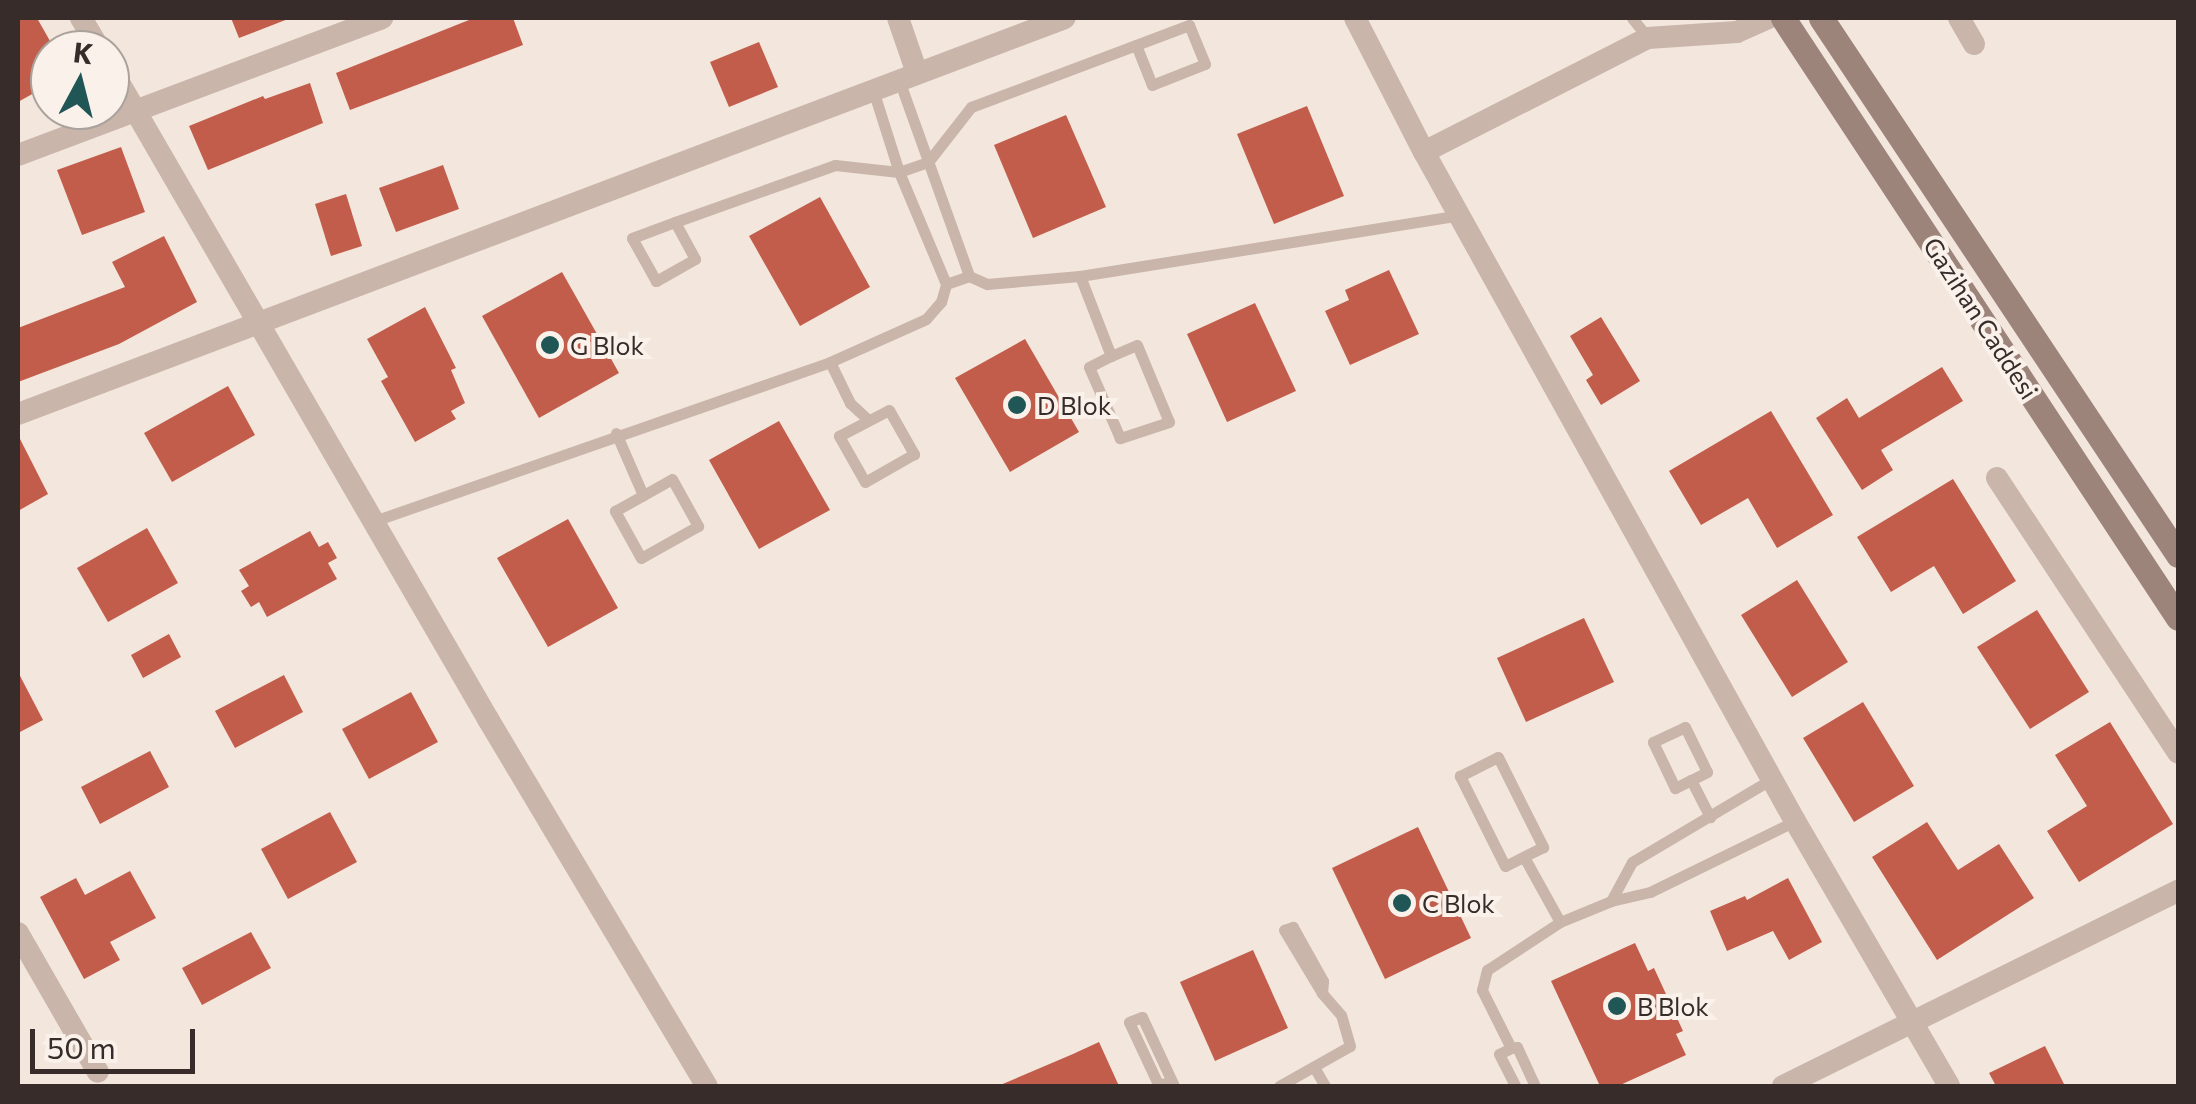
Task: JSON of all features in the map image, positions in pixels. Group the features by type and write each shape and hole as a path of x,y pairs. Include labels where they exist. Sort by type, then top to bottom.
{"main road":[{"name":"Gazihan Caddesi","path":"1783,18 2178,618"},
{"name":"Gazihan Caddesi","path":"1821,18 2177,551"}],"street":[{"path":"898,18 908,76"},
{"path":"18,414 1065,18"},
{"path":"1355,18 1424,152 1794,821 1949,1086"},
{"path":"1424,152 1648,38 1737,32 1769,18"},
{"path":"1959,18 1974,44"},
{"path":"18,155 376,19"},
{"path":"130,101 707,1086"},
{"path":"1998,478 2178,753"},
{"path":"1782,1086 2178,891"},
{"path":"18,934 98,1072"}],"lane":[{"path":"1632,18 1648,38"},
{"path":"675,222 695,259 656,281 632,238 675,222 835,164 898,172 928,162 971,107 1136,45 1190,25 1205,64 1152,85 1136,45"},
{"path":"908,76 928,162 969,276"},
{"path":"374,521 616,433 830,362 926,319 941,302 946,284 898,172 873,90"},
{"path":"946,284 969,276 986,284 1080,276 1460,214"},
{"path":"1080,276 1111,356"},
{"path":"1137,345 1169,422 1120,438 1089,367 1111,356 1137,345"},
{"path":"830,362 850,403 868,420"},
{"path":"889,410 914,454 865,482 839,436 868,420 889,410"},
{"path":"616,433 643,495"},
{"path":"672,480 698,526 641,558 615,511 643,495 672,480"},
{"path":"1685,727 1707,772 1691,780 1675,788 1653,742 1685,727"},
{"path":"1498,757 1543,847 1524,856 1505,866 1460,776 1498,757"},
{"path":"1612,901 1632,862 1772,778"},
{"path":"1691,780 1710,817"},
{"path":"1511,1048 1482,990 1487,970 1560,922 1612,901 1650,892 1794,821"},
{"path":"1524,856 1560,922"},
{"path":"1278,1086 1350,1046 1342,1014 1314,984 1284,930 1293,926 1323,981 1322,992"},
{"path":"1142,1017 1172,1085 1158,1084 1130,1022 1142,1017"},
{"path":"1514,1086 1499,1054 1517,1046 1535,1086"},
{"path":"1314,1067 1324,1086"}],"building":[{"path":"18,18 37,18 44,30 30,30 30,95 18,102"},
{"path":"231,18 288,18 288,19 239,38"},
{"path":"474,18 513,18 523,45 350,110 336,73"},
{"path":"759,42 778,87 729,107 710,62"},
{"path":"310,83 323,123 208,170 189,126 263,96 265,99"},
{"path":"1307,106 1344,196 1274,224 1237,134"},
{"path":"1066,115 1106,207 1033,238 994,145"},
{"path":"121,147 145,212 82,235 57,170"},
{"path":"443,165 459,209 396,232 379,188"},
{"path":"346,194 362,246 331,256 315,204"},
{"path":"820,197 870,287 800,326 749,236"},
{"path":"164,236 197,302 119,344 18,382 18,328 125,287 112,262"},
{"path":"1389,270 1419,334 1350,365 1325,311 1349,300 1345,290"},
{"name":"G Blok","path":"562,272 619,373 539,418 482,316"},
{"path":"1255,303 1296,391 1227,422 1187,334"},
{"path":"425,307 456,368 451,370 465,403 451,411 456,419 415,442 381,381 388,377 367,339"},
{"path":"1601,317 1640,381 1601,405 1586,380 1593,375 1570,336"},
{"name":"D Blok","path":"1025,339 1079,432 1010,472 955,378"},
{"path":"1942,367 1963,401 1881,450 1893,470 1862,490 1816,418 1847,398 1859,418"},
{"path":"228,386 255,435 172,482 144,433"},
{"path":"1771,411 1833,515 1777,548 1748,498 1701,525 1669,471"},
{"path":"779,421 830,510 759,549 709,460"},
{"path":"18,435 48,494 18,511"},
{"path":"1953,479 2016,581 1963,614 1934,566 1891,592 1857,537"},
{"path":"568,519 618,608 548,647 497,558"},
{"path":"147,528 178,583 108,622 77,568"},
{"path":"310,531 319,547 328,542 337,558 328,563 337,579 267,617 259,602 251,607 241,591 249,586 239,570"},
{"path":"1797,580 1848,662 1792,697 1741,615"},
{"path":"2037,610 2089,692 2030,729 1977,647"},
{"path":"1584,618 1614,682 1526,722 1497,658"},
{"path":"169,634 181,657 143,678 131,655"},
{"path":"18,672 43,720 18,733"},
{"path":"284,675 303,712 235,748 215,711"},
{"path":"411,692 438,742 369,779 342,729"},
{"path":"1863,702 1914,786 1854,822 1803,738"},
{"path":"2110,722 2173,824 2079,882 2047,831 2087,806 2055,755"},
{"path":"150,751 169,787 100,824 81,787"},
{"path":"330,812 357,862 288,899 261,849"},
{"path":"1927,822 1958,870 1999,844 2034,898 1937,960 1872,857"},
{"name":"C Blok","path":"1418,827 1471,938 1385,979 1332,868"},
{"path":"130,871 156,918 110,942 120,960 84,979 40,897 76,878 85,895"},
{"path":"1788,878 1822,942 1789,960 1773,931 1727,951 1710,911 1745,896 1747,900"},
{"path":"251,932 271,968 202,1005 182,968"},
{"name":"B Blok","path":"1635,943 1648,971 1654,968 1683,1031 1676,1034 1686,1055 1618,1086 1600,1086 1551,981"},
{"path":"1253,950 1288,1028 1215,1061 1180,982"},
{"path":"1099,1042 1119,1086 998,1086 1073,1054"},
{"path":"2045,1046 2065,1086 1996,1086 1989,1073"}],"place":[{"name":"G Blok","path":"550,345"},
{"name":"D Blok","path":"1017,405"},
{"name":"C Blok","path":"1402,903"},
{"name":"B Blok","path":"1617,1006"}]}
